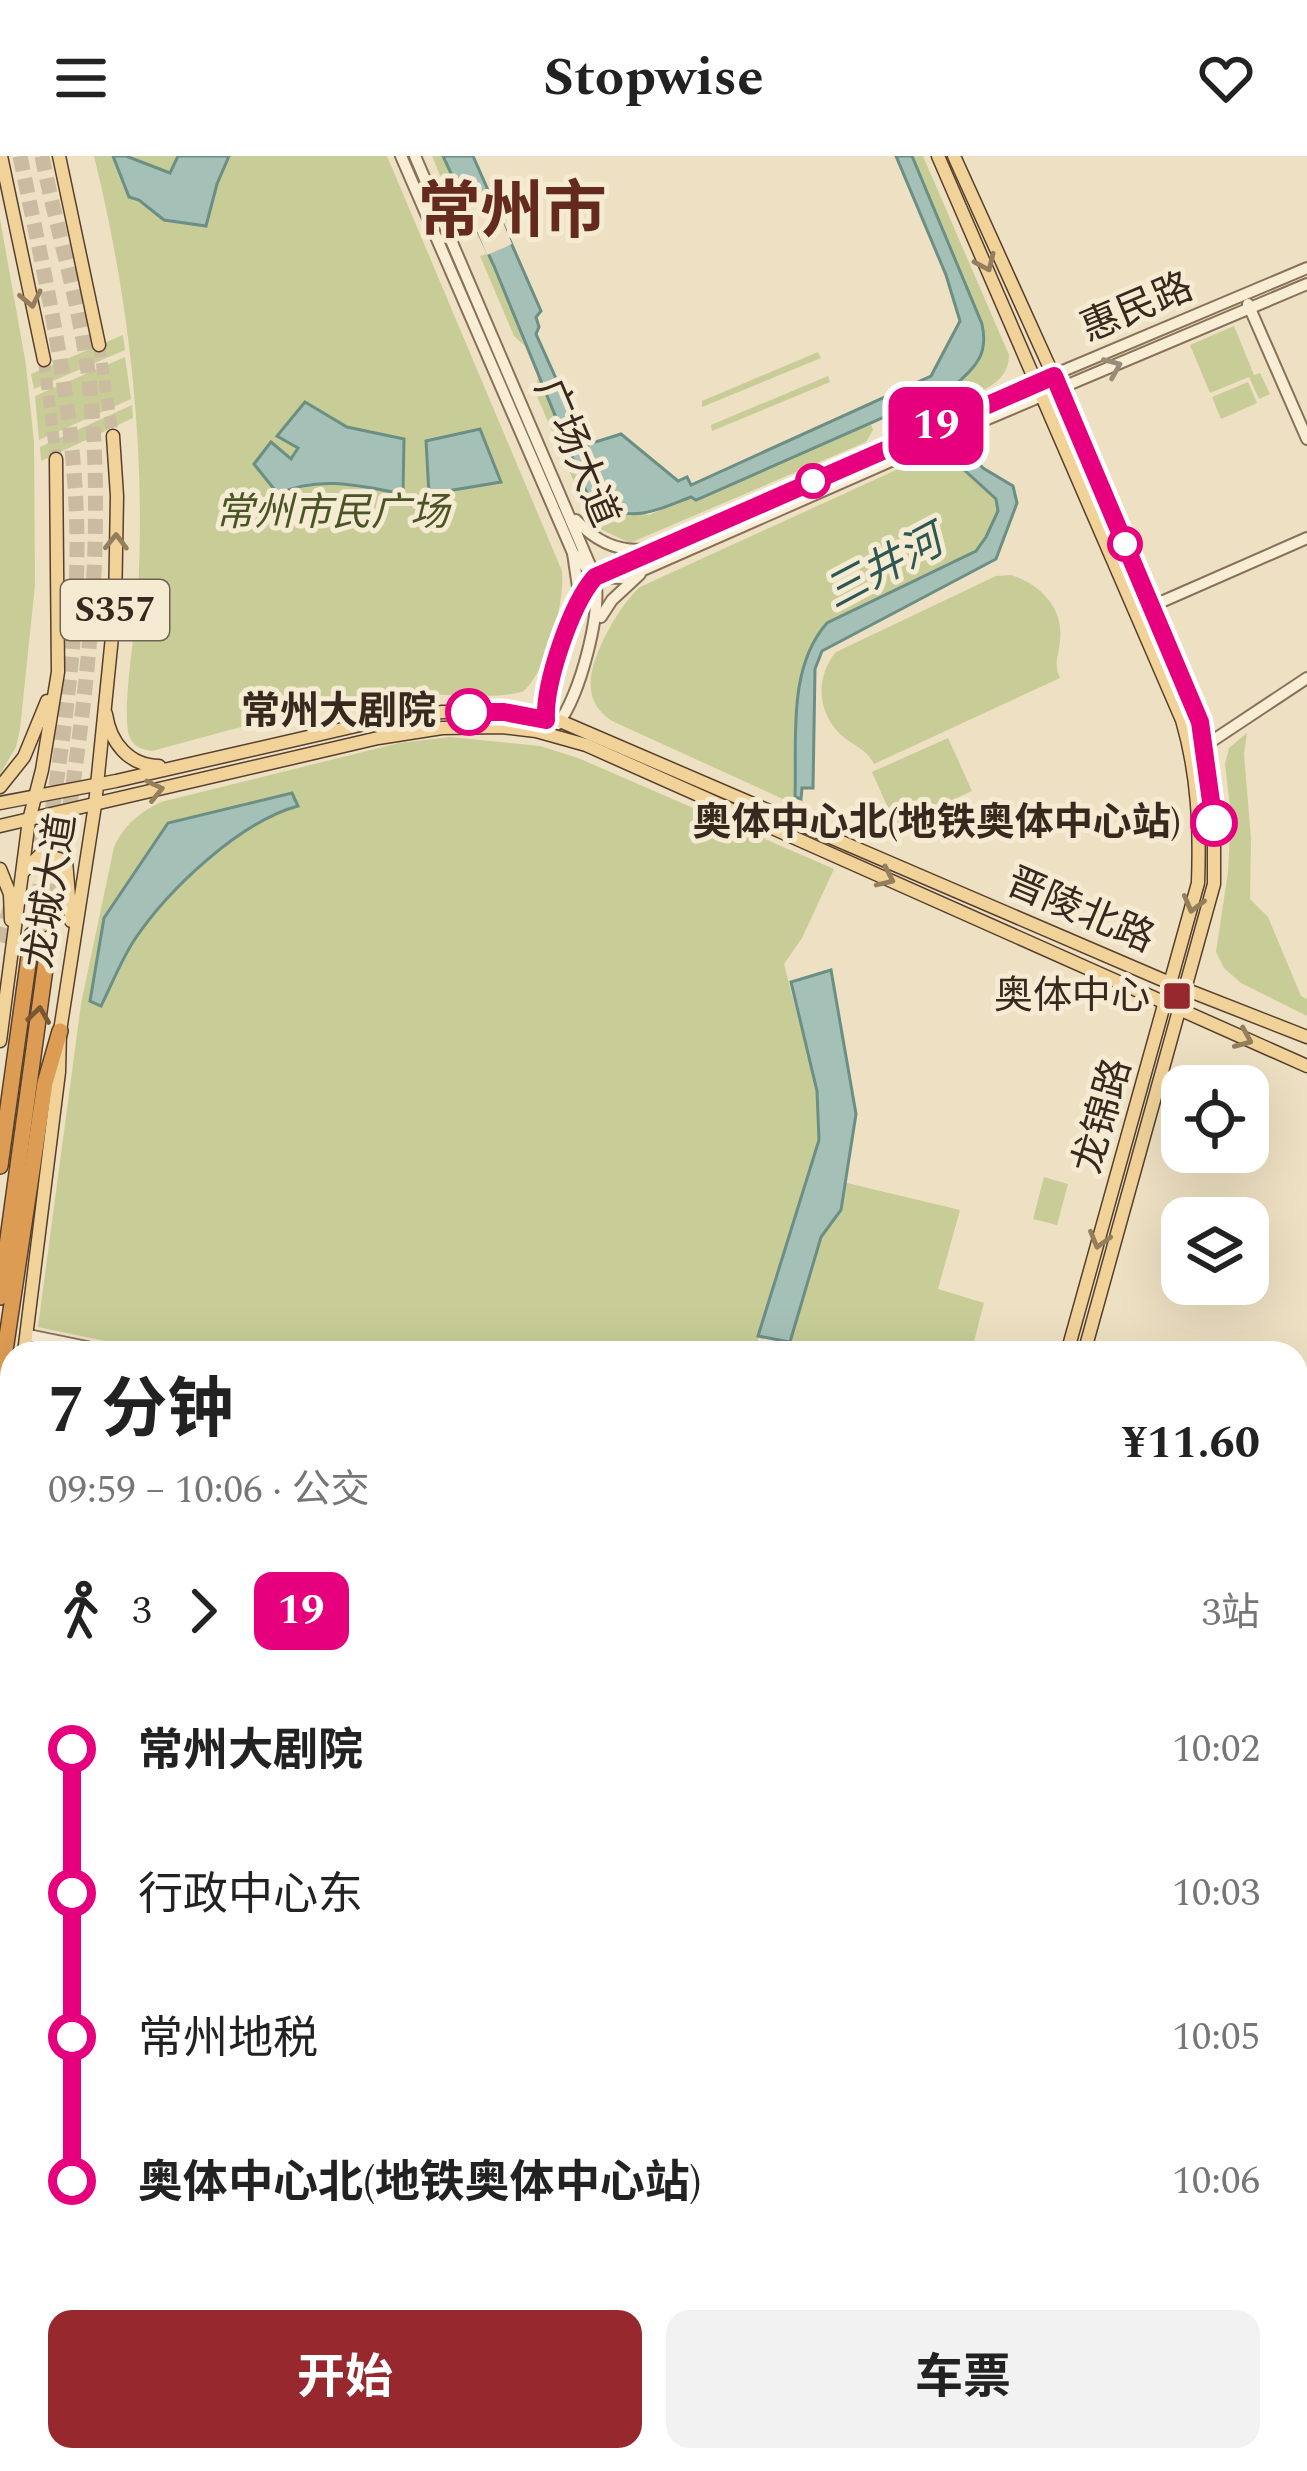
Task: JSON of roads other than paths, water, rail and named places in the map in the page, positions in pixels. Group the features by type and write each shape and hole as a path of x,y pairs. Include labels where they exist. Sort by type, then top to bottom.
{"highway":[{"path":"0,1166 32,935"},
{"path":"0,1297 50,939"},
{"path":"6,1341 45,1083 60,1031"}],"main road":[{"path":"1,156 44,360"},
{"path":"59,156 98,345"},
{"name":"龙锦路","path":"951,159 1056,383 1152,606 1206,745 1214,814 1214,884 1087,1341"},
{"name":"龙锦路","path":"951,159 1041,389 1182,720 1200,815 1198,884 1070,1341"},
{"name":"龙城大道","path":"27,1341 60,1031 95,805 115,607 113,436"},
{"name":"龙城大道","path":"0,1041 28,820 37,795 58,672 56,459"},
{"path":"0,787 24,757 58,672"},
{"path":"104,698 108,726 130,759 150,767 190,764"},
{"name":"晋陵北路","path":"0,803 382,720 442,712 504,712 551,725 1307,1037"},
{"name":"晋陵北路","path":"0,826 399,735 442,728 551,725 586,745 1307,1066"},
{"path":"22,881 25,869 40,854 66,861 72,952"},
{"path":"0,869 10,894 12,952"}],"street":[{"name":"广场大道","path":"401,156 573,553 580,594 545,700 551,725"},
{"name":"广场大道","path":"415,156 595,577 600,601 577,682 551,725"},
{"name":"惠民路","path":"1056,383 1307,268"},
{"name":"惠民路","path":"595,577 622,578 644,570 963,421 1307,284"},
{"path":"1244,295 1307,439"},
{"name":"惠民路","path":"580,594 595,577 944,430"},
{"path":"566,506 594,538 614,548 664,547"},
{"path":"1152,606 1307,538"},
{"path":"573,553 595,577"},
{"path":"590,636 612,600 644,570"},
{"path":"554,674 558,685 567,689 577,682"},
{"path":"1206,745 1307,678"},
{"path":"28,1334 60,1341"}],"water":[{"path":"113,156 126,156 170,173 178,156 229,156 206,226 164,220 129,197"},
{"path":"443,156 473,156 541,311 536,317 536,334 586,445 621,434 678,481 687,477 691,485 931,376 960,321 896,156 912,156 984,335 982,353 952,388 951,400 976,460 1013,486 1017,503 996,559 822,651 815,669 813,788 802,788 801,799 795,797 797,706 805,661 814,641 827,623 976,551 998,511 996,499 961,467 936,400 930,397 696,500 691,497 631,514 591,503 494,266"},
{"path":"305,402 347,427 404,439 403,494 324,484 278,494 254,464 271,442 291,459 298,448 277,436"},
{"path":"480,429 501,482 429,494 426,441"},
{"path":"292,793 298,806 229,842 166,900 135,939 101,1006 90,1001 104,918 168,823"},
{"path":"831,970 856,1114 841,1210 821,1237 790,1341 785,1341 758,1336 819,1140 817,1091 791,982"}],"tunnel":[{"path":"20,156 67,403 77,554 68,697 32,935"},
{"path":"42,156 83,338 95,467 87,670 49,939"},
{"path":"99,345 113,436"},
{"path":"44,360 56,459"},
{"path":"29,845 48,781"},
{"path":"0,942 10,908"}],"place":[{"name":"常州大剧院","path":"469,712"},
{"name":"奥体中心北(地铁奥体中心站)","path":"1214,823"},
{"name":"奥体中心","path":"1177,996"}],"district":[{"name":"常州市","path":"512,213"}],"park label":[{"name":"常州市民广场","path":"332,513"}],"water label":[{"name":"三井河","path":"884,568"}]}
